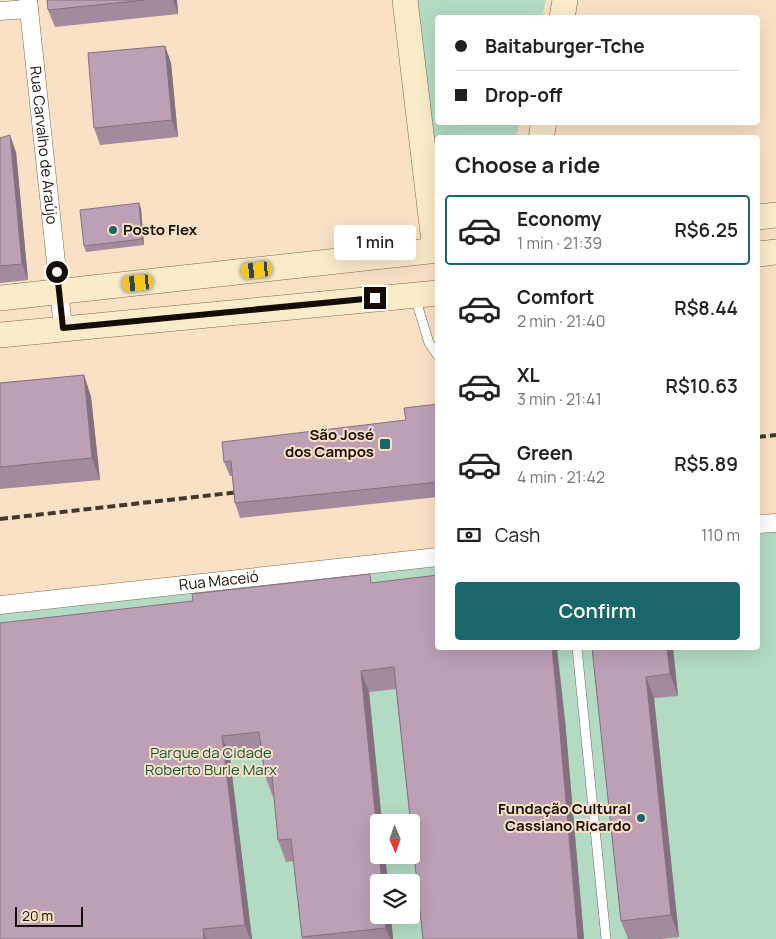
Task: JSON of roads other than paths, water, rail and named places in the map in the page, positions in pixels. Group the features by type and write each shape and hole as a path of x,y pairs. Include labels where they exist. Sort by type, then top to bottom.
{"main road":[{"path":"404,0 435,242"},
{"path":"563,15 566,0"},
{"path":"760,217 776,215"},
{"path":"0,298 435,250"},
{"path":"760,254 776,252"},
{"path":"0,336 63,328 426,294"}],"street":[{"path":"0,11 28,4"},
{"name":"Rua Carvalho de Araújo","path":"28,4 63,328"},
{"path":"760,524 776,522"},
{"name":"Rua Maceió","path":"0,605 435,557"}],"lane":[{"path":"426,294 429,342 435,351"},
{"path":"577,650 606,939"}],"railway":[{"path":"760,437 776,435"},
{"path":"0,519 248,491"}],"place":[{"name":"Posto Flex","path":"113,230"},
{"name":"São José dos Campos","path":"385,444"},
{"name":"Fundação Cultural Cassiano Ricardo","path":"641,818"}],"park label":[{"name":"Parque da Cidade Roberto Burle Marx","path":"211,762"}]}
